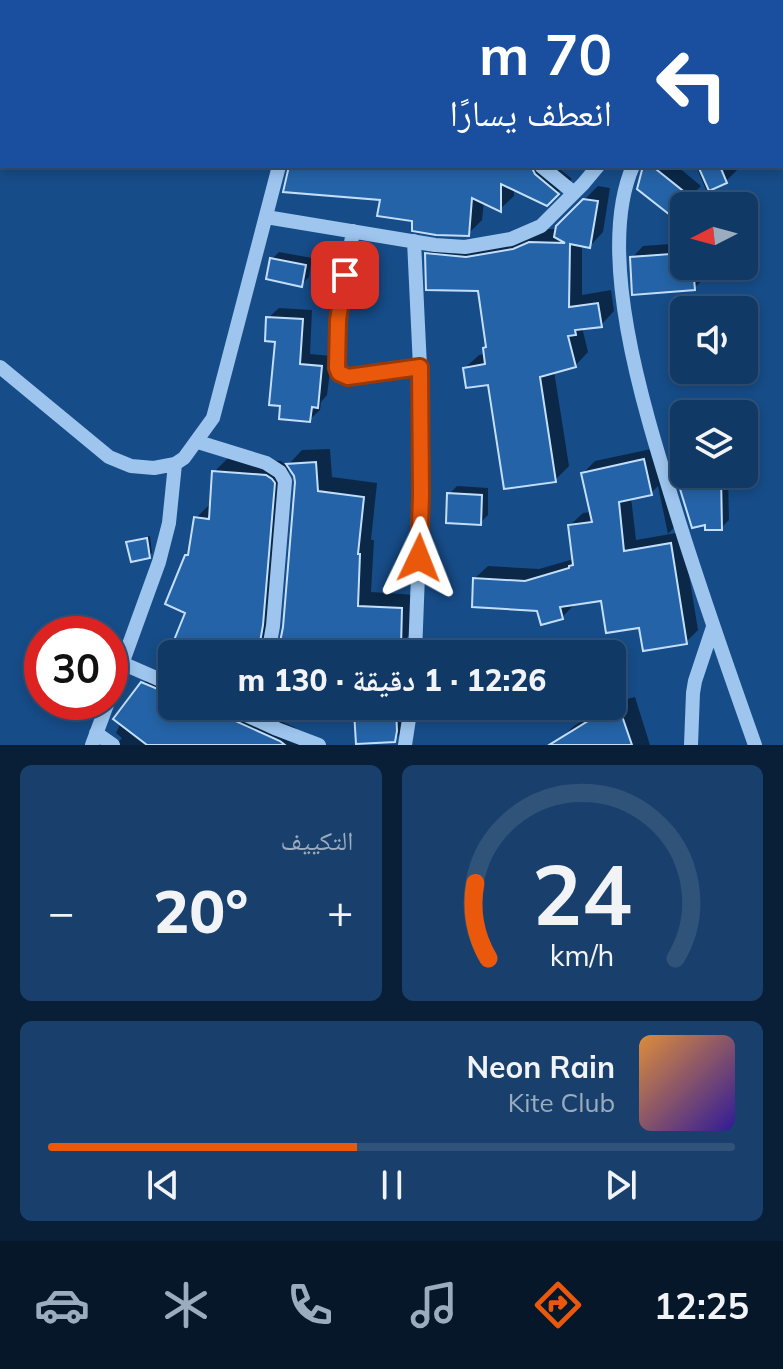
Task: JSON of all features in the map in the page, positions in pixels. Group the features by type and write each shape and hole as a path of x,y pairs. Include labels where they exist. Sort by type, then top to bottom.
{"street":[{"path":"0,367 109,457 131,466 154,468 175,464 184,458 213,418 278,168"},
{"path":"543,168 574,193"},
{"path":"266,217 465,247 511,239 541,226 596,168"},
{"path":"632,168 621,210 619,245 623,305 645,410 713,627 755,745"},
{"path":"353,231 338,320 338,371 348,377 420,367"},
{"path":"414,241 420,367 421,495 416,640"},
{"path":"198,442 266,463 280,472 285,481 270,640"},
{"path":"128,652 169,523 175,464"},
{"path":"691,745 695,681 713,627"},
{"path":"128,666 158,679"},
{"path":"101,720 94,739 113,745"},
{"path":"263,720 277,729 319,745"},
{"path":"405,745 409,720"}],"building":[{"path":"289,168 532,168 559,194 547,206 501,184 501,212 472,198 469,236 412,231 412,221 377,216 380,200 283,192"},
{"path":"642,168 654,168 684,192 670,192 670,215 637,189"},
{"path":"699,168 721,168 727,183 709,191"},
{"path":"583,199 598,201 590,248 570,244 569,307 598,303 602,327 575,330 576,335 568,336 576,367 540,377 556,482 504,489 488,385 466,388 463,368 485,364 483,348 486,347 478,291 426,290 425,253 466,257 513,249 529,242 565,243 554,237 556,226"},
{"path":"670,254 670,280 694,280 695,290 632,295 630,257"},
{"path":"270,258 306,265 302,287 266,279"},
{"path":"266,317 303,319 300,364 322,366 318,408 312,407 310,422 279,419 280,406 269,405 275,342 265,341"},
{"path":"644,459 652,495 619,502 624,551 671,543 687,644 643,651 639,628 606,633 601,601 560,607 563,619 541,625 537,611 472,607 473,578 525,581 573,565 568,525 592,522 581,473"},
{"path":"316,462 318,491 364,497 358,554 358,606 402,608 401,640 280,640 295,482 286,464"},
{"path":"212,471 266,475 275,483 260,640 174,640 185,613 165,604 185,555 188,555 194,517 209,519"},
{"path":"680,488 721,488 722,530 705,530 705,525 692,528"},
{"path":"447,493 482,495 481,525 446,523"},
{"path":"147,538 150,558 131,562 126,542"},
{"path":"141,682 158,689 158,720 233,720 285,745 147,745 114,720 128,720 128,699"},
{"path":"355,720 396,720 395,742 356,744"},
{"path":"590,720 623,720 632,745 549,745"}],"route":[{"path":"345,275 338,320 339,373 348,377 420,367 419,558"}]}
